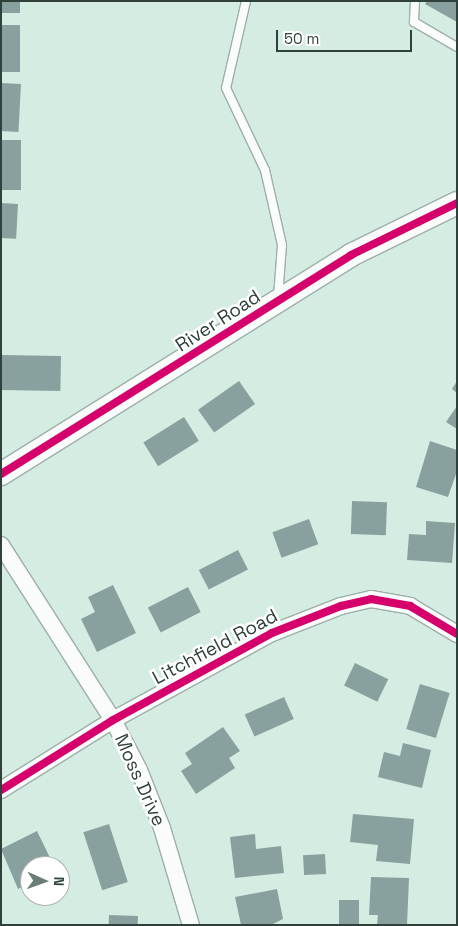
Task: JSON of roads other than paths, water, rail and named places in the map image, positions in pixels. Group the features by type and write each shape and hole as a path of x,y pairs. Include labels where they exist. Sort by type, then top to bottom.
{"main road":[{"name":"River Road","path":"1,474 381,238 457,203"}],"street":[{"name":"Moss Drive","path":"1,546 113,720 162,828 191,925"},
{"name":"Litchfield Road","path":"1,790 113,720 272,633 341,606 371,599 410,606 457,634"}],"lane":[{"path":"246,1 226,88 265,170 282,245 278,302"},
{"path":"415,1 414,22 457,47"}]}
